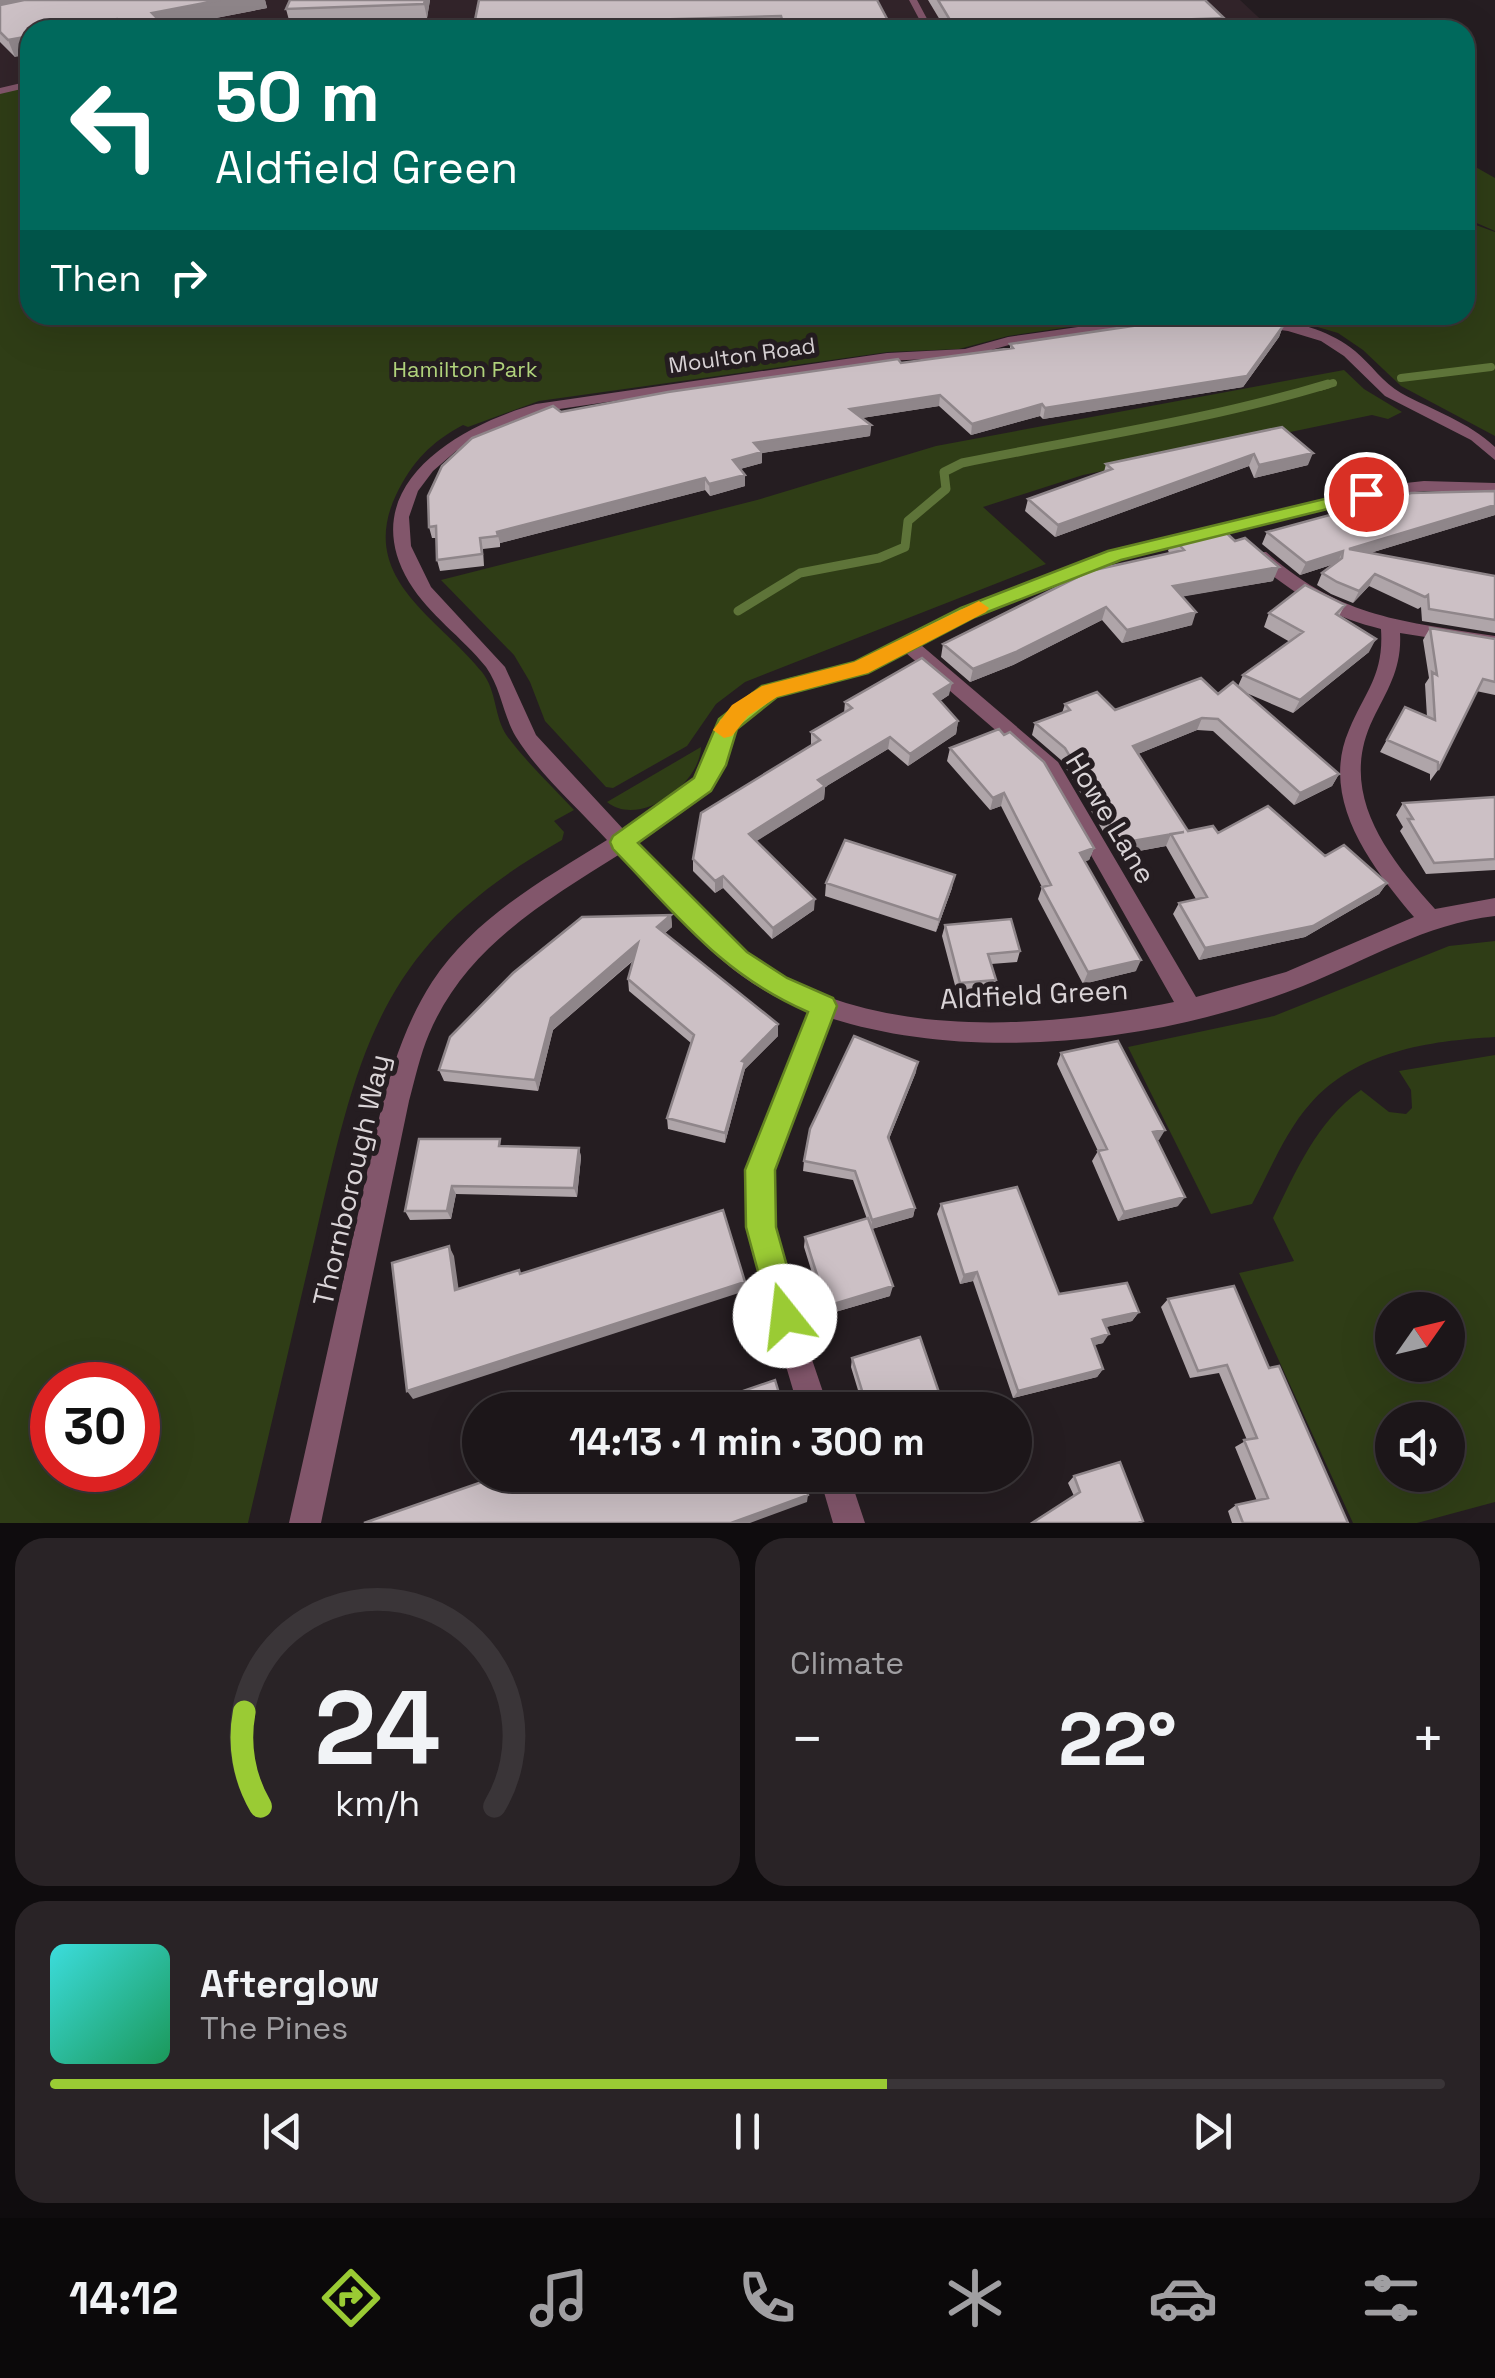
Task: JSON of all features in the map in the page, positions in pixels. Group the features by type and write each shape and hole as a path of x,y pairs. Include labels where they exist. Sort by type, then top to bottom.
{"street":[{"name":"Moulton Road","path":"622,842 532,744 520,728 497,669 440,612 408,564 401,526 409,492 439,456 484,426 536,408 897,356 966,354 1008,341 1121,325"},
{"name":"Moulton Road","path":"1283,325 1326,338 1348,352 1390,392 1476,437 1495,455"},
{"name":"Thornborough Way","path":"305,1523 396,1101 418,1031 456,968 492,929 534,895 622,842 702,784 714,765 727,724 749,704 780,688 861,668 981,606 1106,558 1387,490 1495,488"},
{"path":"1230,527 1300,591 1341,613 1390,626 1495,642"},
{"path":"1390,626 1394,656 1391,670 1358,730 1350,754 1352,781 1372,850 1432,921"},
{"name":"Howe Lane","path":"908,644 1050,768 1190,1008"},
{"name":"Aldfield Green","path":"622,842 737,960 777,986 824,1006 895,1026 951,1030 1112,1023 1190,1008 1282,984 1432,921 1495,907"},
{"path":"809,1392 766,1248 759,1188 764,1152 824,1006"},
{"path":"839,1492 849,1523"}],"shaded area":[{"path":"0,0 1240,0 1261,20 20,20 20,86 0,90"}],"green space":[{"name":"Hamilton Park","path":"20,86 20,325 1083,325 1008,336 959,349 888,352 539,401 468,427 463,425 432,446 409,473 396,495 387,524 387,550 394,573 425,614 482,672 507,736 574,810 554,821 564,832 562,840 500,880 452,920 414,962 386,1008 363,1058 330,1174 248,1523 0,1523 0,90"},
{"path":"1475,167 1495,178 1495,231 1475,222"},
{"path":"1475,225 1495,232 1495,436 1401,386 1363,350 1338,333 1311,325 1475,325"},
{"path":"1344,370 1364,389 1402,412 1388,419 1372,415 1083,475 983,507 1046,564 745,682 716,704 687,746 613,788 606,787 545,721 530,682 514,655 441,580 757,500 936,446"},
{"path":"701,747 690,775 666,798 635,810 620,809 607,802"},
{"path":"1495,941 1495,1037 1420,1046 1349,1072 1328,1086 1301,1115 1252,1204 1211,1214 1128,1047 1274,1016 1449,946"},
{"path":"1495,1055 1495,1502 1417,1523 1353,1523 1239,1273 1294,1261 1273,1218 1299,1165 1332,1116 1361,1090 1389,1112 1406,1114 1412,1108 1411,1090 1399,1071"}],"building":[{"path":"24,0 220,0 152,13 159,20 20,20 20,38 8,40 0,32 0,5"},
{"path":"290,0 425,0 424,4 286,9"},
{"path":"479,0 877,0 888,20 782,20 781,16 475,20"},
{"path":"938,0 1205,0 1224,18 1174,20 950,20"},
{"path":"1139,325 1283,326 1247,376 1045,408 1042,404 972,424 940,395 850,409 871,425 754,443 762,452 733,460 745,475 709,484 705,478 497,532 498,536 480,538 482,554 437,560 436,526 429,527 428,496 442,466 472,438 553,406 561,412 668,392 898,359 901,363 1013,348 1010,344"},
{"path":"1282,427 1313,453 1259,465 1254,454 1058,525 1028,499 1112,469 1106,464"},
{"path":"1495,491 1495,505 1349,549 1495,576 1495,620 1429,609 1428,595 1375,574 1359,591 1322,573 1342,558 1343,551 1306,563 1267,532 1411,493"},
{"path":"1219,526 1235,541 1245,538 1279,567 1173,586 1196,612 1127,630 1106,607 973,669 943,644 1090,571 1184,550 1172,537"},
{"path":"1305,585 1345,605 1336,614 1376,639 1300,700 1243,675 1303,632 1269,613"},
{"path":"1430,628 1495,639 1495,682 1483,679 1438,770 1438,762 1387,740 1405,707 1435,720 1432,672 1437,675"},
{"path":"922,658 952,683 934,694 958,721 910,754 890,737 818,780 825,786 749,834 815,899 773,928 723,876 715,881 693,859 701,813 820,740 811,732 852,708 845,702"},
{"path":"1201,678 1218,694 1233,682 1339,774 1300,793 1218,719 1202,718 1133,746 1188,831 1213,826 1218,833 1268,806 1325,856 1344,845 1387,883 1313,926 1205,948 1179,903 1207,897 1171,834 1121,843 1065,748 1035,723 1070,710 1065,704 1097,692 1115,710"},
{"path":"999,729 1004,735 1010,732 1044,762 1094,848 1080,853 1141,960 1088,972 1042,887 1051,885 1004,793 993,798 950,748"},
{"path":"1495,797 1495,859 1434,863 1403,803"},
{"path":"845,840 955,875 939,920 826,883"},
{"path":"671,915 657,927 778,1024 742,1061 745,1062 725,1133 667,1118 694,1035 628,979 638,943 551,1018 535,1080 439,1070 450,1037 513,973 582,917"},
{"path":"1011,919 1020,951 988,954 996,980 960,983 945,925"},
{"path":"854,1036 918,1062 888,1137 915,1208 872,1220 855,1171 804,1161 810,1129"},
{"path":"1118,1041 1165,1130 1153,1132 1185,1197 1124,1212 1098,1151 1107,1149 1061,1053"},
{"path":"419,1139 500,1139 499,1146 579,1148 574,1188 452,1186 447,1211 405,1211"},
{"path":"1017,1187 1059,1294 1127,1283 1139,1312 1103,1320 1109,1334 1092,1339 1103,1369 1018,1391 977,1272 964,1275 941,1204"},
{"path":"723,1210 745,1282 407,1391 392,1263 449,1246 455,1290 519,1270 520,1274"},
{"path":"868,1218 893,1286 827,1306 805,1237"},
{"path":"1234,1286 1269,1368 1279,1366 1348,1523 1243,1523 1236,1505 1268,1498 1244,1440 1257,1438 1227,1365 1198,1371 1168,1299"},
{"path":"920,1337 939,1392 862,1392 852,1358"},
{"path":"775,1380 779,1392 740,1392"},
{"path":"1120,1462 1143,1521 1032,1523 1080,1492 1074,1476"},
{"path":"462,1489 462,1492 808,1495 731,1523 364,1523"}],"waterway":[{"path":"1401,378 1491,367"},
{"path":"1320,387 1333,383"},
{"path":"738,611 800,573 879,558 905,547 908,521 946,489 944,472 962,463 1192,418 1328,384"}],"slow traffic":[{"path":"724,730 759,697 789,685 861,668 979,608"}],"route":[{"path":"785,1316 761,1227 760,1170 824,1006 777,986 737,960 622,842 702,784 714,765 727,724 759,697 789,685 861,668 968,612 1115,555 1366,494"}]}
